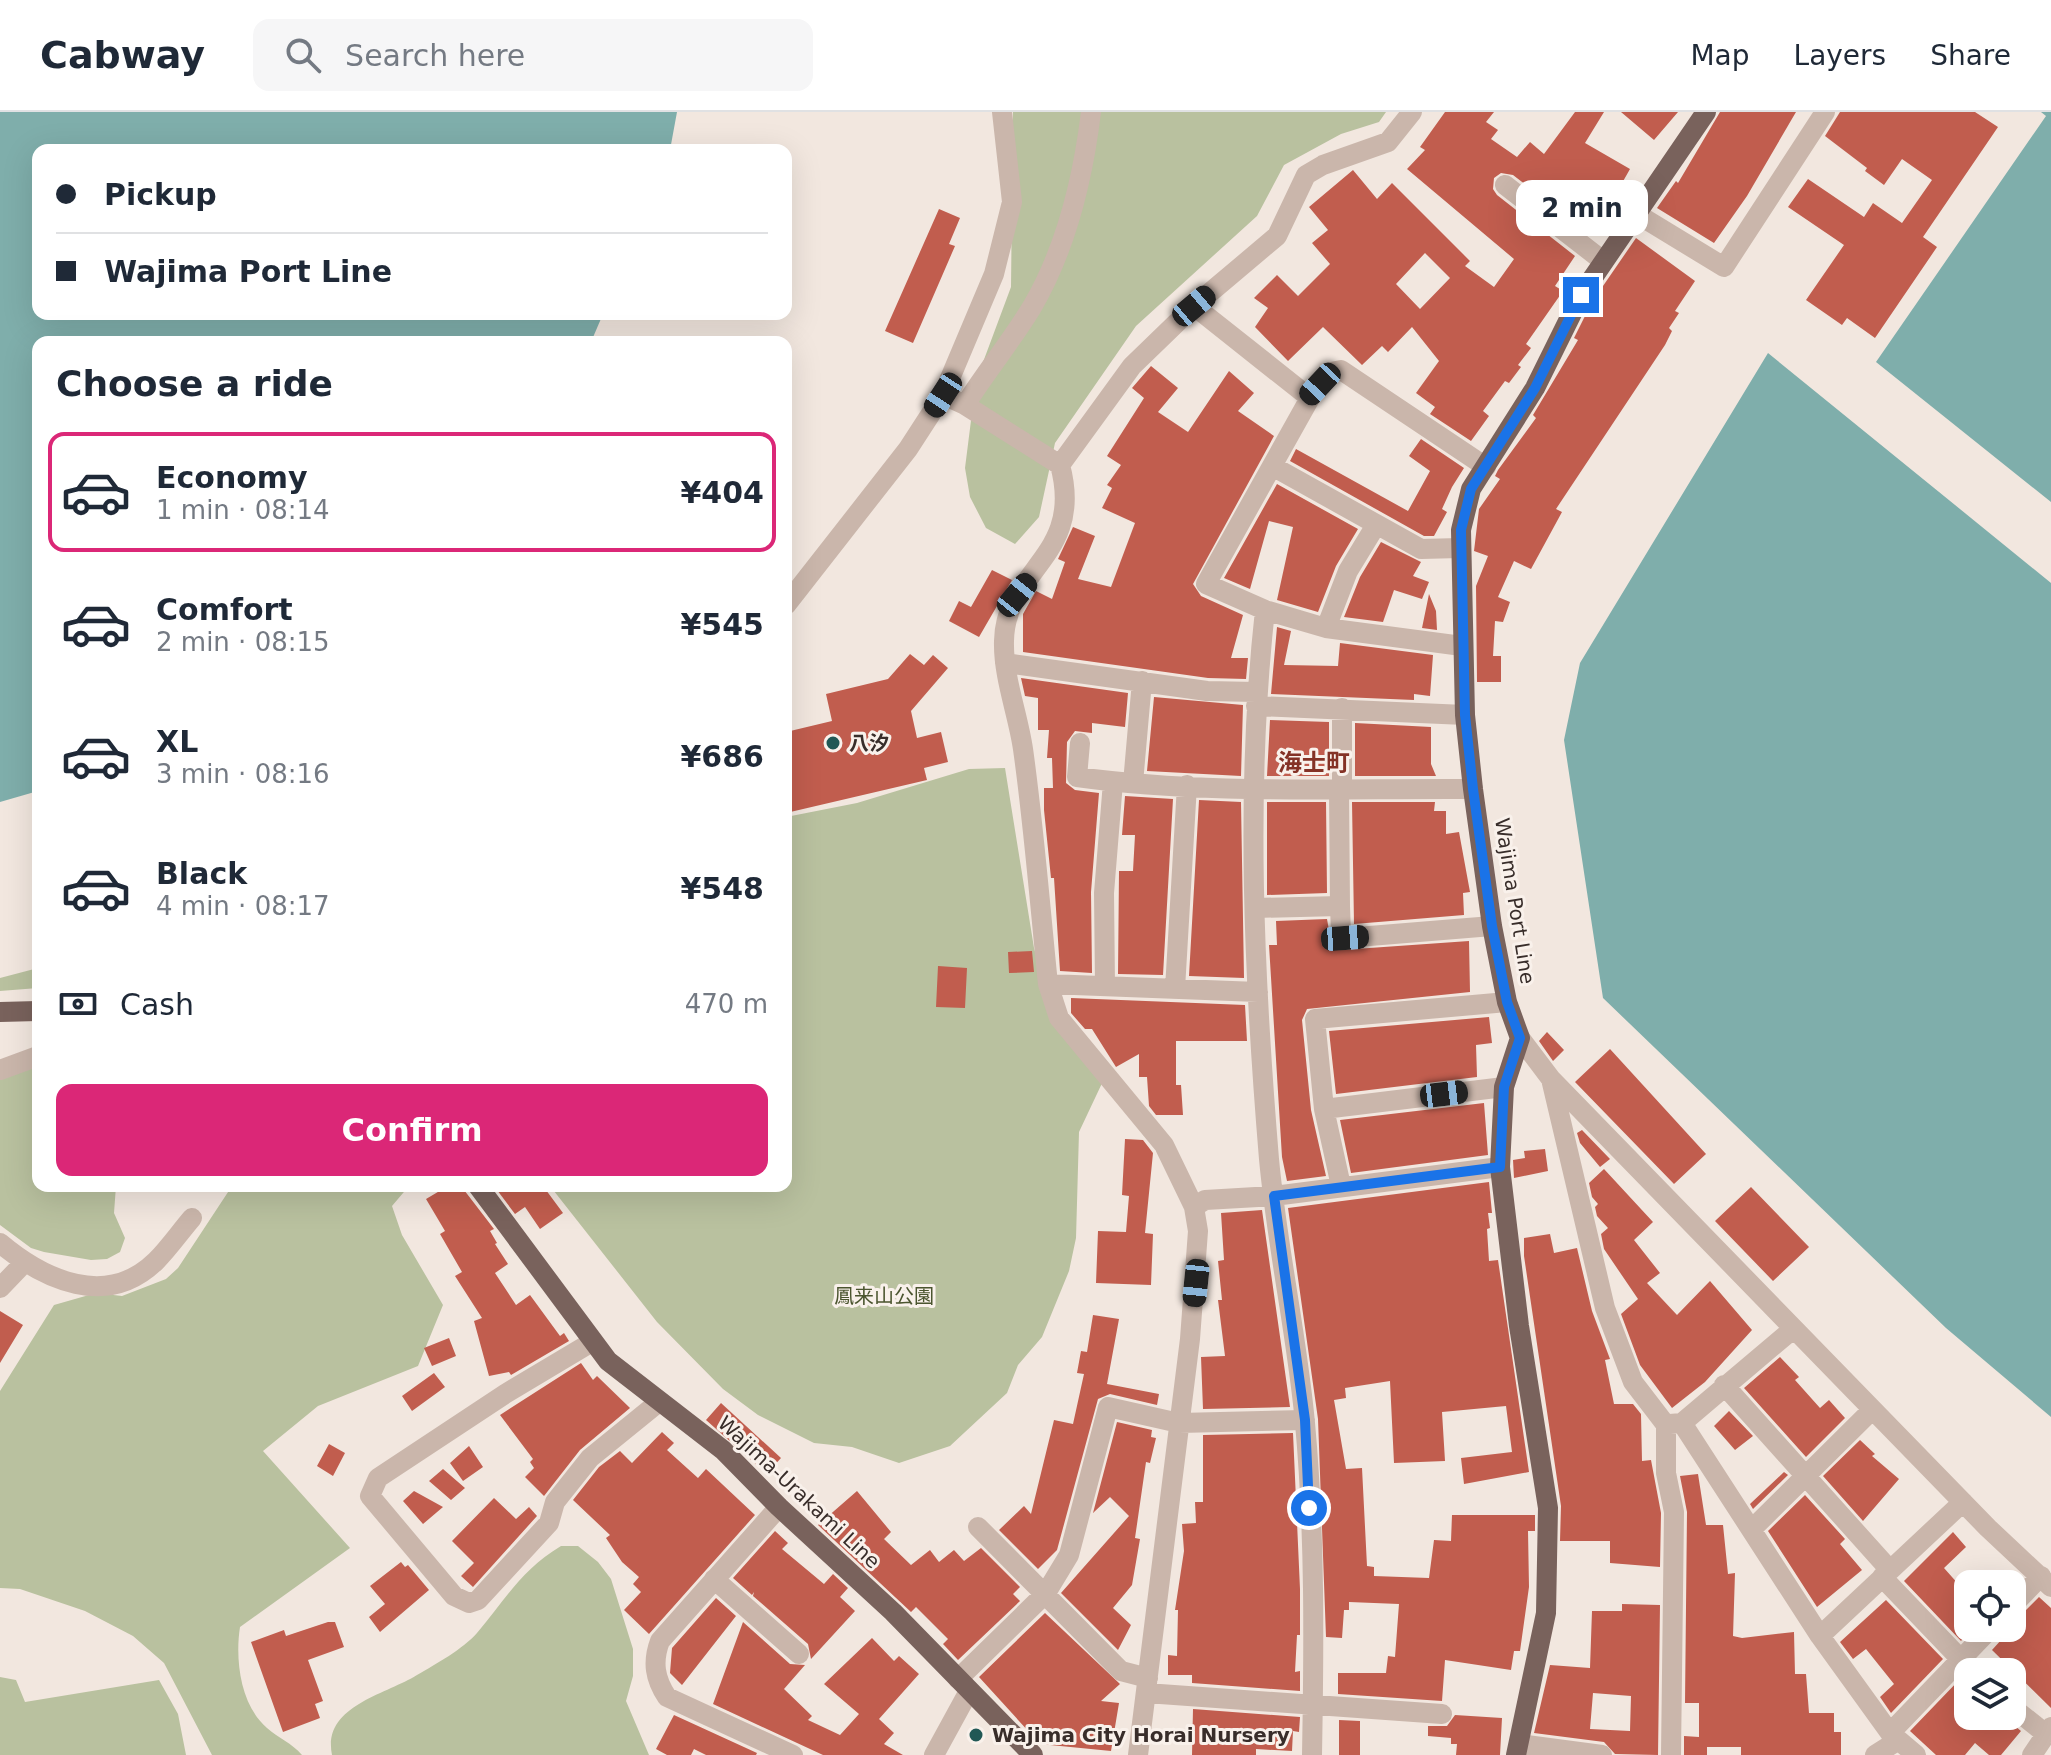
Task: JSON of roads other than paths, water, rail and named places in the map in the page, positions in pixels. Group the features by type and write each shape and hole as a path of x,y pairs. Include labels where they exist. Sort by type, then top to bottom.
{"main road":[{"name":"Wajima Port Line","path":"1520,1038 1507,1002 1492,926 1465,715 1460,548 1464,510 1471,489 1535,388 1581,295 1706,112"},
{"path":"0,1012 32,1011"},
{"path":"1518,1750 1546,1613 1548,1508 1519,1326 1500,1167 1504,1087 1520,1038"},
{"name":"Wajima-Urakami Line","path":"482,1192 592,1342 617,1369 723,1450 779,1507 893,1612 1033,1755"}],"street":[{"path":"792,597 900,459 943,395 994,274 1012,202 1002,112"},
{"path":"965,405 1031,308 1061,245 1086,155 1091,112"},
{"path":"1060,465 1132,366 1194,306 1277,236 1306,175 1323,165 1388,142 1412,112"},
{"path":"1637,214 1724,267 1825,112"},
{"path":"1505,185 1603,261"},
{"path":"1194,306 1309,396"},
{"path":"1462,646 1326,628 1265,610 1206,584 1309,396 1331,372 1341,370 1486,467"},
{"path":"943,395 965,405 1060,465 1066,487 1065,510 1057,541 1009,608 1004,640 1005,663 1023,749 1048,984 1059,1018 1164,1145 1194,1207 1199,1255 1138,1755"},
{"path":"1272,466 1421,549 1460,548"},
{"path":"1326,628 1348,571 1376,525"},
{"path":"1265,610 1256,699 1258,992 1274,1196 1305,1420 1313,1597 1312,1755"},
{"path":"1005,663 1256,699 1342,708 1465,715"},
{"path":"1105,986 1104,893 1142,681"},
{"path":"1342,708 1340,906 1343,938 1492,926"},
{"path":"1080,743 1077,777 1255,788 1473,789"},
{"path":"1175,989 1187,785"},
{"path":"1256,908 1340,906"},
{"path":"1048,984 1258,992"},
{"path":"1341,1186 1324,1109 1316,1018 1507,1002"},
{"path":"1520,1038 1551,1079 1872,1410 2046,1582 2026,1596"},
{"path":"0,1070 32,1058"},
{"path":"1551,1079 1605,1308 1633,1382 1674,1424 1752,1529 1820,1636 1893,1737 1916,1755"},
{"path":"1324,1109 1504,1087"},
{"path":"1194,1207 1205,1200 1274,1196 1500,1167"},
{"path":"0,1243 24,1263 66,1284 112,1286 142,1273 192,1218"},
{"path":"0,1288 24,1263"},
{"path":"1671,1755 1674,1512 1666,1473 1674,1424 1793,1329"},
{"path":"592,1342 505,1394 378,1478 371,1487 370,1496 454,1596 469,1603 478,1600 549,1523 555,1502 590,1458 659,1402"},
{"path":"1724,1385 1959,1658"},
{"path":"934,1755 964,1685 1046,1593 1073,1548 1108,1407 1179,1423 1305,1420"},
{"path":"1752,1529 1807,1478 1872,1410"},
{"path":"1820,1636 1963,1502"},
{"path":"779,1507 660,1641 655,1664 659,1685 667,1697 751,1733 793,1755"},
{"path":"978,1527 1046,1593 1050,1603 1121,1671 1147,1686 1313,1705 1442,1714"},
{"path":"714,1579 799,1654"},
{"path":"1875,1755 1954,1678"},
{"path":"2026,1716 2049,1730 2032,1755"},
{"path":"1518,1750 1602,1755"}],"water":[{"path":"0,112 677,112 671,144 32,144 32,320 600,320 594,336 32,336 32,793 0,802"},
{"path":"2041,112 2051,112 2051,502 1876,362 2046,116"},
{"path":"1768,353 2051,583 2051,1417 1946,1328 1603,998 1564,740 1580,663"}],"place":[{"name":"八汐","path":"833,743"},
{"name":"Wajima City Horai Nursery","path":"976,1735"}],"district":[{"name":"海士町","path":"1314,763"}],"park label":[{"name":"鳳来山公園","path":"884,1296"}]}
